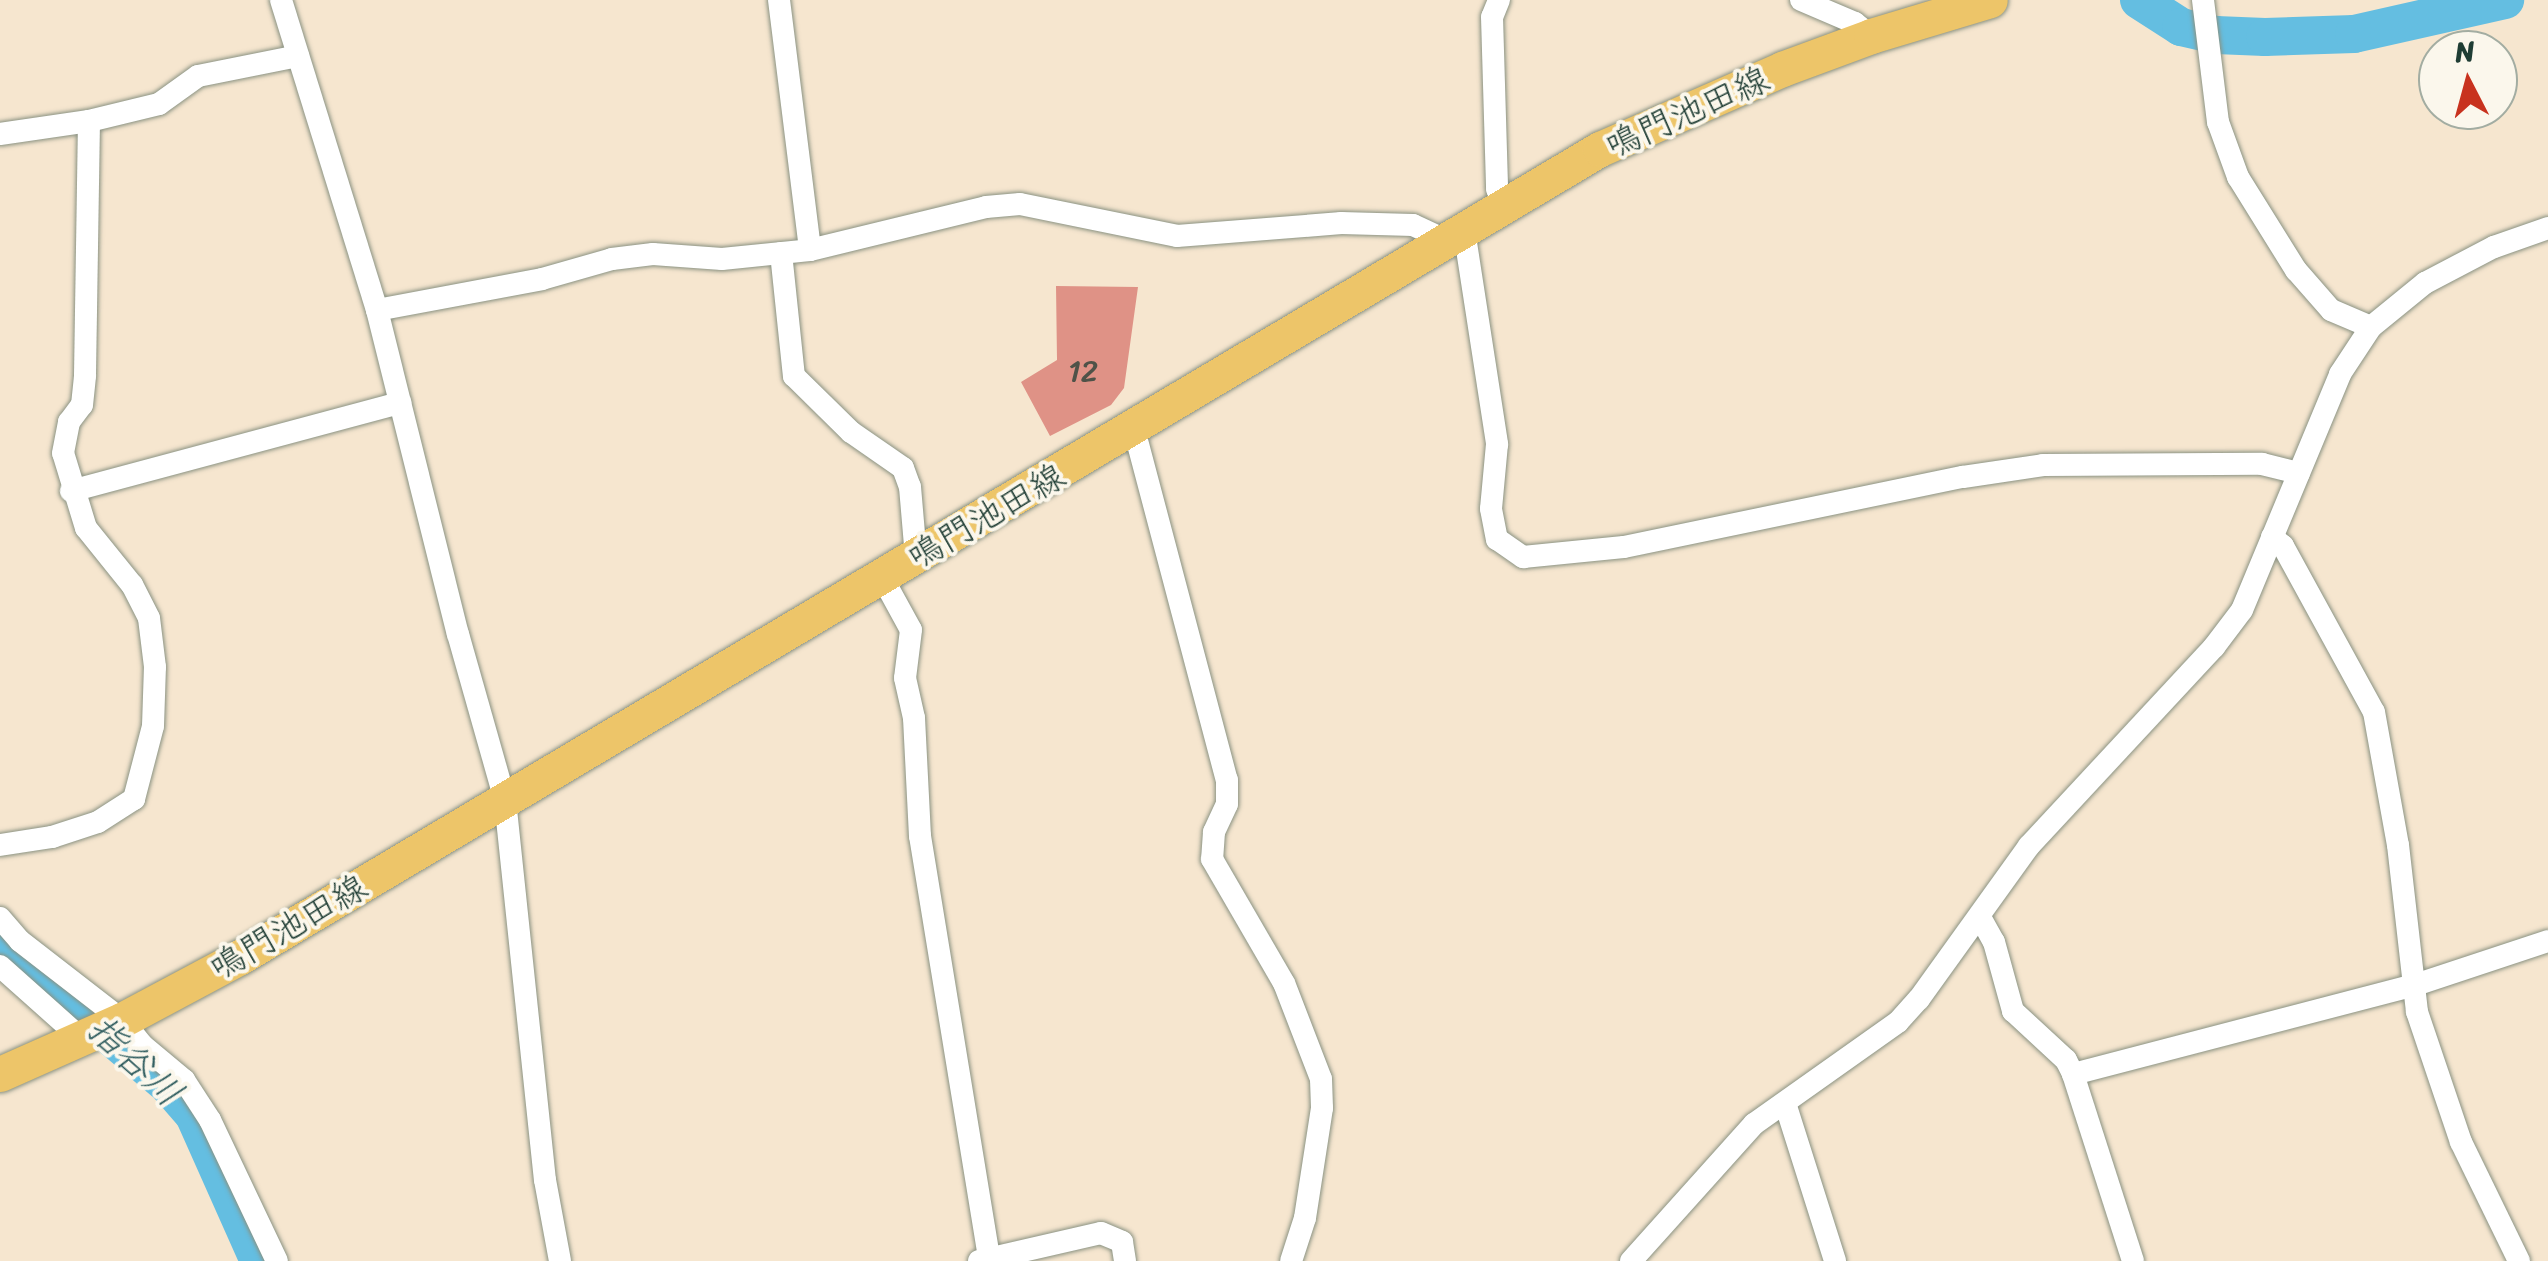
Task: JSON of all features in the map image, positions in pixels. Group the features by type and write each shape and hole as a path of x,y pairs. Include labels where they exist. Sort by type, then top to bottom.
{"main road":[{"name":"鳴門池田線","path":"0,1074 102,1029 240,957 1600,150 1782,69 1871,36 1990,0"}],"street":[{"path":"282,0 377,310 505,800 545,1180 560,1261"},
{"path":"779,0 810,250"},
{"path":"1499,0 1492,17 1494,93 1497,189 1505,206"},
{"path":"1801,0 1855,23 1871,36"},
{"path":"2204,23 2218,122 2238,177 2296,270 2331,310 2371,327"},
{"path":"0,134 89,122 159,104 198,76 298,56"},
{"path":"0,845 52,837 98,822 134,799 153,726 156,666 149,618 132,586 86,528 71,492 63,454 69,422 82,405 89,122"},
{"path":"377,310 542,279 612,259 654,254 722,259 781,254 986,207 1020,204 1177,236 1342,223 1413,225 1455,235 1497,444 1494,524 1497,538 1523,557 1624,547 1963,476 2044,465 2262,464 2299,473"},
{"path":"1631,1261 1754,1124 1898,1022 1980,918 2029,846 2214,647 2242,610 2340,374 2371,327 2426,283 2494,247 2548,228"},
{"path":"781,254 794,376 852,432 903,468 910,487 916,557"},
{"path":"71,492 400,403"},
{"path":"1134,429 1227,780 1227,804 1214,832 1212,859 1284,983 1320,1080 1322,1108 1304,1218 1291,1261"},
{"path":"2272,537 2283,546 2374,712 2398,845 2412,986 2431,1058 2461,1142 2519,1261"},
{"path":"882,576 911,630 905,678 914,718 920,836 984,1260 1101,1233 1122,1242 1125,1261"},
{"path":"0,918 102,1029"},
{"path":"1980,918 1994,942 2013,1011 2066,1060 2073,1074 2133,1261"},
{"path":"2073,1074 2412,986 2548,941"},
{"path":"0,966 102,1029 142,1045 184,1080 210,1120 277,1261"},
{"path":"1785,1103 1835,1261"}],"building":[{"path":"1056,286 1138,287 1124,388 1111,405 1050,436 1021,382 1057,360"}],"waterway":[{"path":"2139,0 2181,27 2216,35 2265,37 2354,34 2505,0"},
{"name":"指谷川","path":"0,943 168,1085 194,1115 259,1261"}]}
